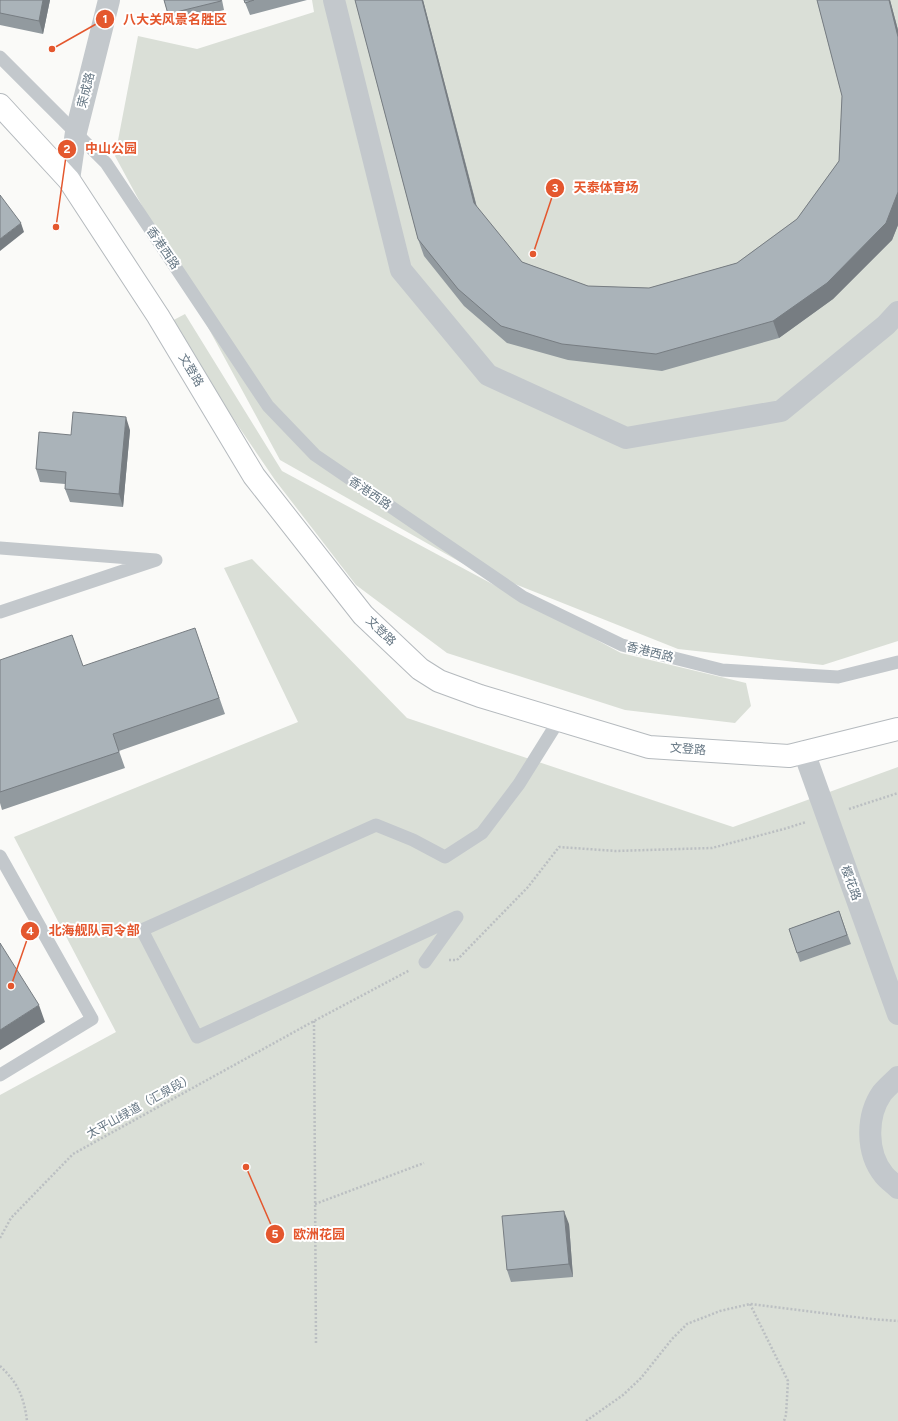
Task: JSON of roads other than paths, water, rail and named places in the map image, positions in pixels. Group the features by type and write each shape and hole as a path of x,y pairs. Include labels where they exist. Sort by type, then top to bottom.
{"main road":[{"path":"0,105 69,180"},
{"name":"文登路","path":"69,180 158,316 254,476 364,615 420,668 439,681 480,696 649,746 789,756 898,729"}],"street":[{"name":"荣成路","path":"69,180 76,132 109,0"},
{"path":"334,0 401,270 488,375 626,438 781,411 886,325 898,312"},
{"name":"樱花路","path":"804,752 898,1014"},
{"path":"898,1077 882,1093 873,1112 870,1134 874,1155 884,1174 898,1188"}],"lane":[{"name":"香港西路","path":"0,57 106,163 268,406 310,450 322,460 523,597 622,645 722,670 838,677 898,662"},
{"path":"0,548 156,560 0,612"},
{"path":"425,962 457,917 197,1037 142,930 376,825 413,840 445,857 482,833 519,784 559,720"},
{"path":"0,856 92,1019 0,1075"}],"place":[{"name":"八大关风景名胜区","path":"52,49"},
{"name":"中山公园","path":"56,227"},
{"name":"天泰体育场","path":"533,254"},
{"name":"北海舰队司令部","path":"11,986"},
{"name":"欧洲花园","path":"246,1167"}]}
